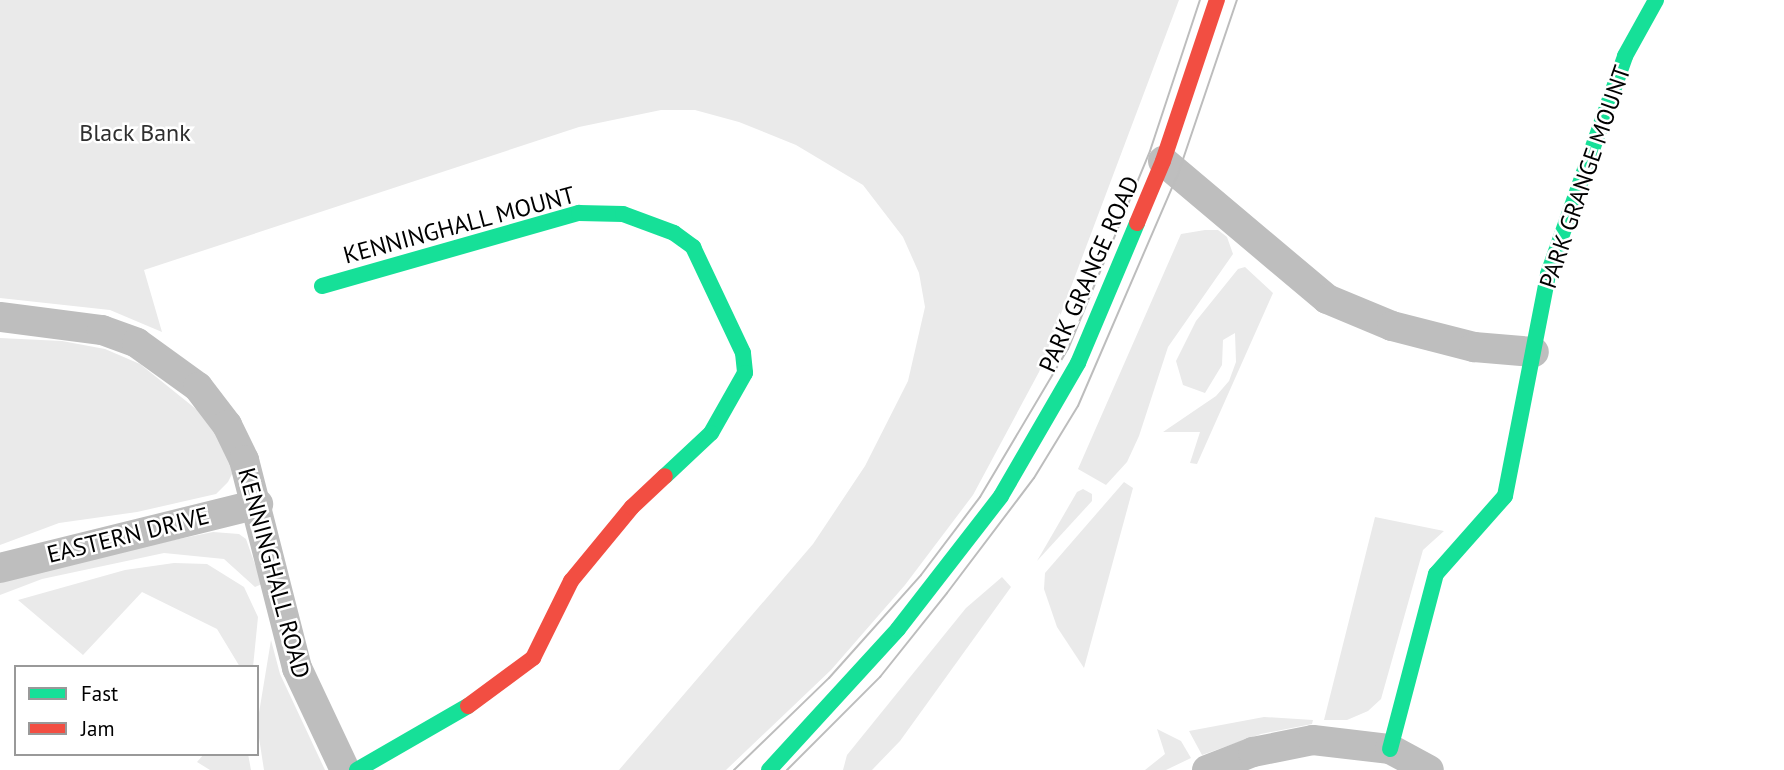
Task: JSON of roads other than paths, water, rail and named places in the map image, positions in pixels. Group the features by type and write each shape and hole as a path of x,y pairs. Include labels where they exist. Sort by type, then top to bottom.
{"street":[{"name":"PARK GRANGE ROAD","path":"781,766 898,629 1000,496 1078,363 1163,161 1217,0"},
{"name":"PARK GRANGE MOUNT","path":"1390,749 1436,574 1505,496 1553,261 1625,56 1656,0"},
{"path":"1163,161 1327,299 1392,326 1462,344 1534,352"},
{"name":"KENNINGHALL MOUNT","path":"322,286 579,213 624,214 674,233 693,247 743,353 745,373 711,433 632,507 571,581 533,658 485,696 357,770"},
{"name":"KENNINGHALL ROAD","path":"0,317 102,330 137,343 198,387 227,425 258,504 297,668 345,770"},
{"name":"EASTERN DRIVE","path":"0,568 258,504"},
{"path":"1207,770 1253,752 1312,740 1390,749 1429,770"}],"tram line":[{"path":"734,770 829,678 921,575 980,497 1068,349 1150,151 1200,0"},
{"path":"787,770 880,677 1034,478 1078,406 1178,174 1237,0"}],"park label":[{"name":"Black Bank","path":"135,133"}]}
